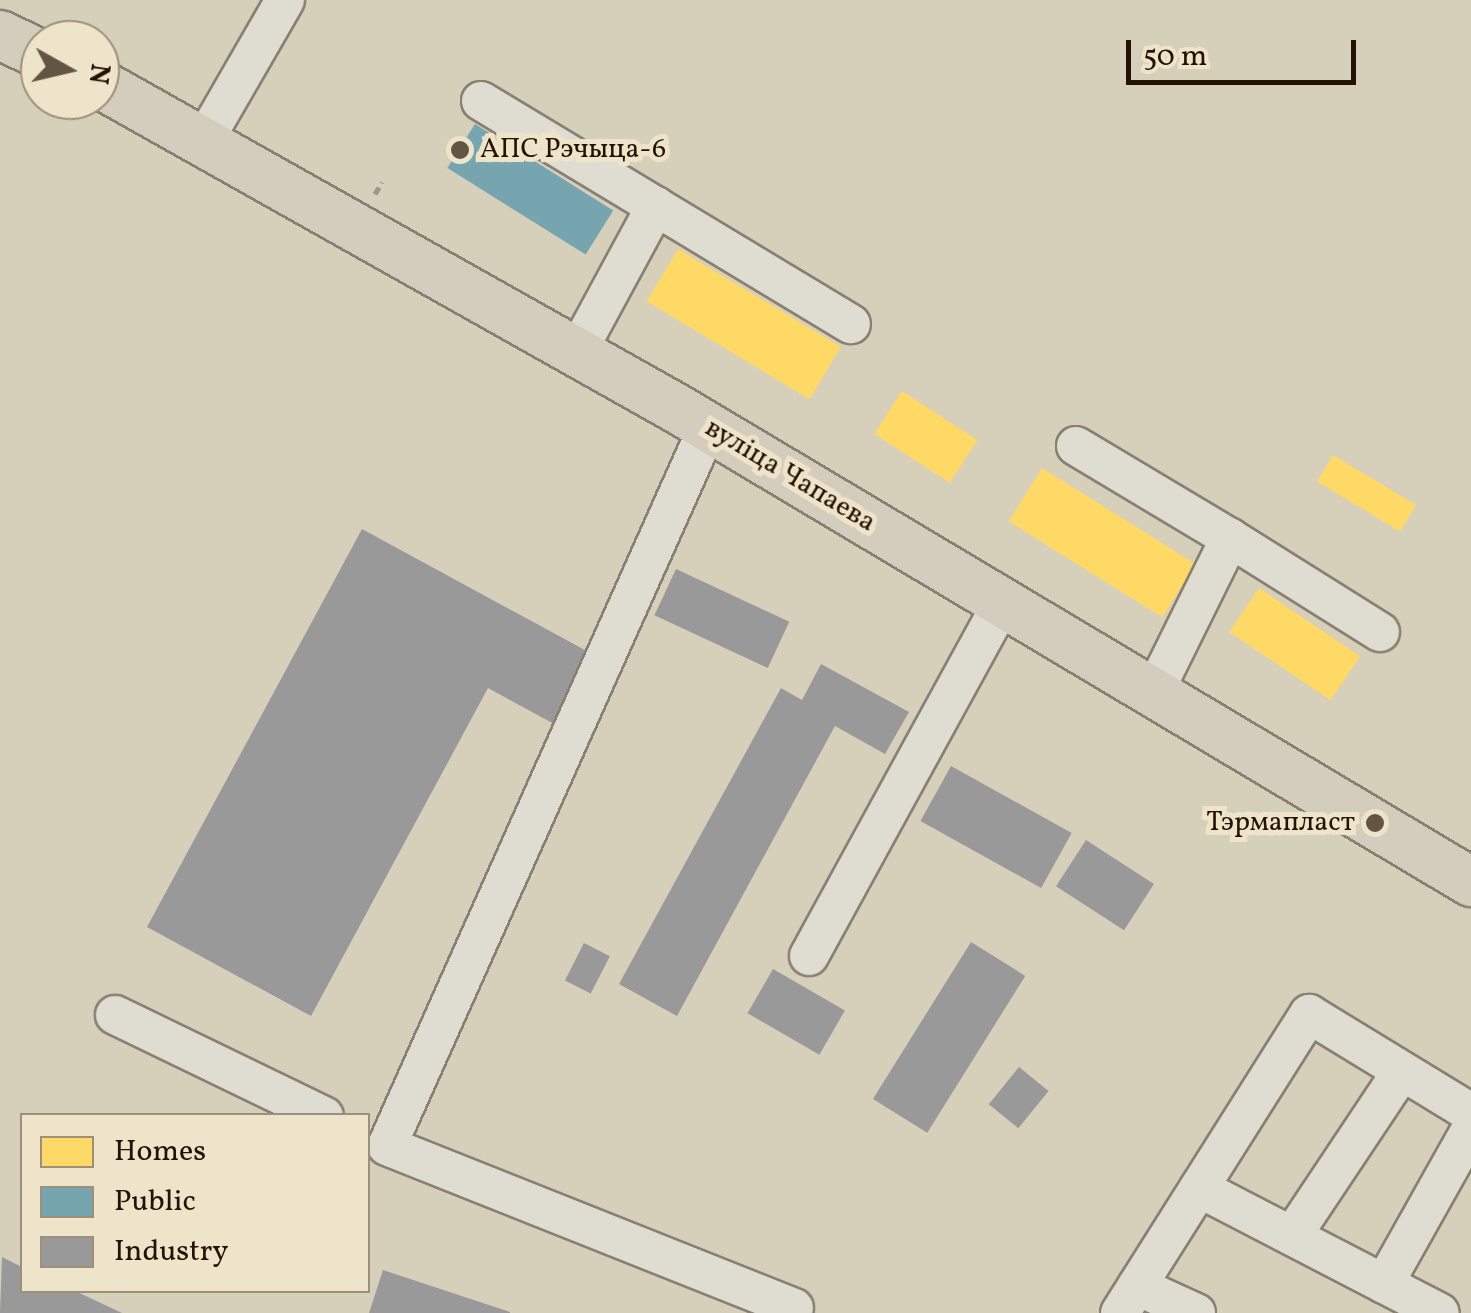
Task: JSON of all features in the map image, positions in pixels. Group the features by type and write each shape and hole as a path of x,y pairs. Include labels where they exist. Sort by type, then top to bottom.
{"main road":[{"name":"вуліца Чапаева","path":"120,94 206,137 708,427 1471,882"}],"street":[{"path":"206,137 285,0"},
{"path":"481,101 851,324"},
{"path":"577,352 656,206"},
{"path":"708,427 377,1141 794,1308"},
{"path":"1076,446 1380,632"},
{"path":"1154,692 1230,538"},
{"path":"809,956 1003,602"},
{"path":"1196,1313 1129,1299 1309,1014 1471,1112"},
{"path":"115,1015 318,1113"},
{"path":"1292,1236 1402,1071"},
{"path":"1384,1284 1471,1129"},
{"path":"1200,1188 1440,1313"}],"building: Homes":[{"path":"678,249 841,347 809,399 647,301"},
{"path":"902,391 977,440 950,483 874,434"},
{"path":"1333,455 1416,505 1400,532 1317,482"},
{"path":"1042,468 1195,564 1162,617 1009,521"},
{"path":"1259,588 1360,656 1331,700 1229,632"}],"building: Public":[{"path":"475,124 613,210 586,254 447,168"}],"building: Industry":[{"path":"362,529 594,655 556,725 488,688 311,1016 147,927"},
{"path":"676,569 789,622 768,668 654,615"},
{"path":"821,664 909,712 885,754 835,726 677,1016 619,984 781,688 802,700"},
{"path":"951,766 1072,833 1041,888 920,821"},
{"path":"1086,840 1154,884 1124,930 1056,886"},
{"path":"971,942 1025,976 927,1133 873,1099"},
{"path":"584,943 610,956 591,994 565,980"},
{"path":"773,969 845,1010 819,1055 748,1013"},
{"path":"1019,1067 1049,1091 1018,1128 989,1104"},
{"path":"2,1257 20,1266 20,1293 79,1293 122,1313 0,1313"},
{"path":"383,1270 510,1312 510,1313 369,1313"}],"place":[{"name":"АПС Рэчыца-6","path":"460,150"},
{"name":"Тэрмапласт","path":"1375,823"}]}
